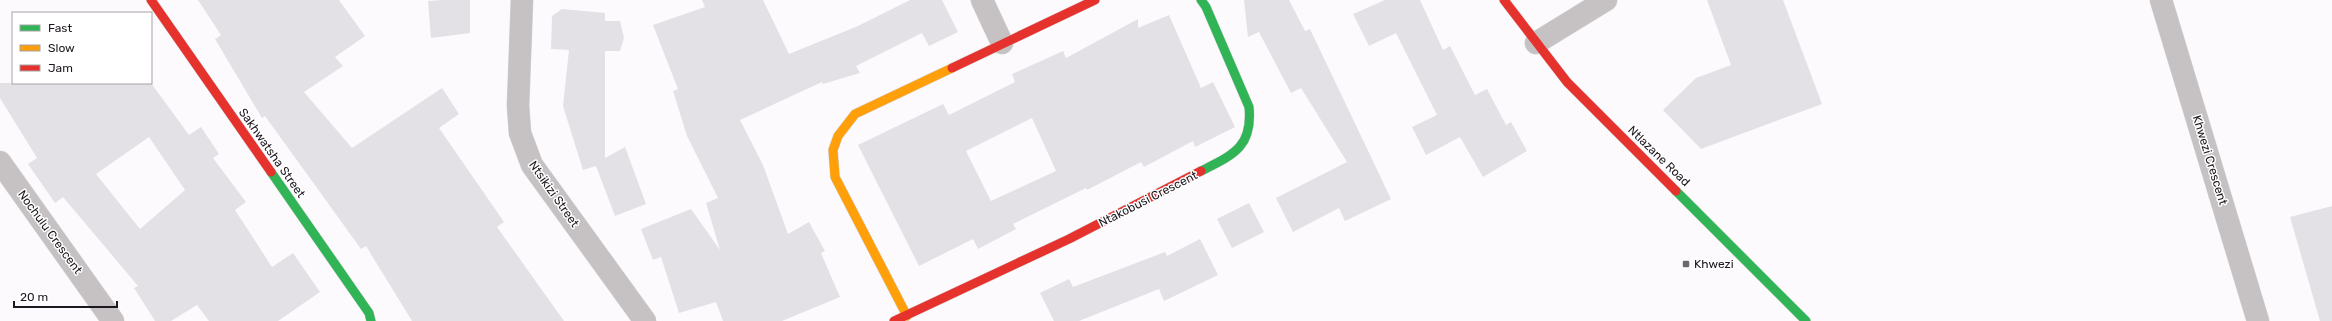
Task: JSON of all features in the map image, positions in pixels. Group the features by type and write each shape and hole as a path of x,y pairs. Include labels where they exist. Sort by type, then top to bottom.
{"street":[{"name":"Sakhwatsha Street","path":"151,0 365,307 371,321"},
{"name":"Ntsikizi Street","path":"522,0 518,106 520,133 532,164 645,321"},
{"path":"982,0 1002,43"},
{"path":"907,316 835,176 831,160 835,141 855,114 1095,0"},
{"name":"Ntakobusi Crescent","path":"894,321 1069,239 1233,155 1243,147 1251,121 1249,107 1206,7 1200,0"},
{"name":"Ntlazane Road","path":"1504,0 1567,82 1806,321"},
{"path":"1536,43 1606,0"},
{"name":"Khwezi Crescent","path":"2161,0 2258,321"},
{"name":"Nochulu Crescent","path":"0,162 114,321"}],"building":[{"path":"198,0 339,0 365,36 335,57 343,66 304,92 352,148 442,88 459,114 439,128 504,222 497,227 564,321 412,321 366,246 361,249 265,116 262,118 215,39 221,35"},
{"path":"470,0 470,33 431,38 428,1"},
{"path":"702,0 763,0 789,54 858,26 910,0 942,0 958,32 929,46 922,33 856,66 860,73 823,84 822,82 740,120 763,165 788,234 809,222 825,251 821,253 840,297 782,321 723,321 716,302 679,313 661,257 653,260 641,229 691,209 720,250 706,203 718,198 687,136 673,91 678,89 653,25 705,7"},
{"path":"1244,0 1289,0 1305,31 1310,29 1391,199 1345,221 1339,208 1293,232 1276,198 1347,162 1301,88 1291,93 1259,32 1248,37"},
{"path":"1385,0 1420,0 1443,50 1450,46 1475,95 1487,89 1506,125 1511,122 1527,151 1483,177 1460,137 1426,155 1412,127 1437,115 1396,33 1369,46 1353,14"},
{"path":"1707,0 1783,0 1822,104 1701,149 1663,110 1696,78 1731,65"},
{"path":"562,9 605,13 605,21 620,21 624,38 620,51 605,51 605,158 625,147 646,204 615,216 596,166 583,170 563,106 569,50 551,49 552,16"},
{"path":"1169,15 1201,88 1213,82 1235,127 1195,147 1193,141 1144,167 1141,162 1087,190 1086,188 1013,224 1016,229 978,249 973,239 919,266 858,145 943,104 949,115 1015,82 1012,74 1063,51 1066,58 1138,19 1138,28","holes":["1032,118 1056,171 991,201 966,151"]},
{"path":"0,83 152,84 189,135 201,127 219,154 213,158 246,202 235,210 272,267 293,253 320,292 278,321 209,321 197,305 171,321 155,321 134,288 138,286 63,197 55,203 28,164 37,158 0,98","holes":["149,137 185,190 140,229 96,174"]},
{"path":"1249,203 1264,232 1232,248 1217,219"},
{"path":"2332,206 2332,321 2320,321 2290,217"},
{"path":"1200,239 1218,275 1164,301 1159,289 1079,321 1054,321 1040,293 1069,279 1073,287 1165,252 1167,256"}],"traffic: fast":[{"path":"1201,0 1206,7 1249,107 1248,132 1244,141 1223,160 1201,171"},
{"path":"271,172 369,313 371,321"},
{"path":"1676,191 1806,321"}],"traffic: slow":[{"path":"907,316 835,177 833,150 838,136 855,114 952,68"}],"traffic: jam":[{"path":"151,0 271,172"},
{"path":"952,68 1095,0"},
{"path":"1504,0 1567,82 1676,191"},
{"path":"894,321 1069,239 1201,171"}],"place":[{"name":"Khwezi","path":"1686,264"}]}
